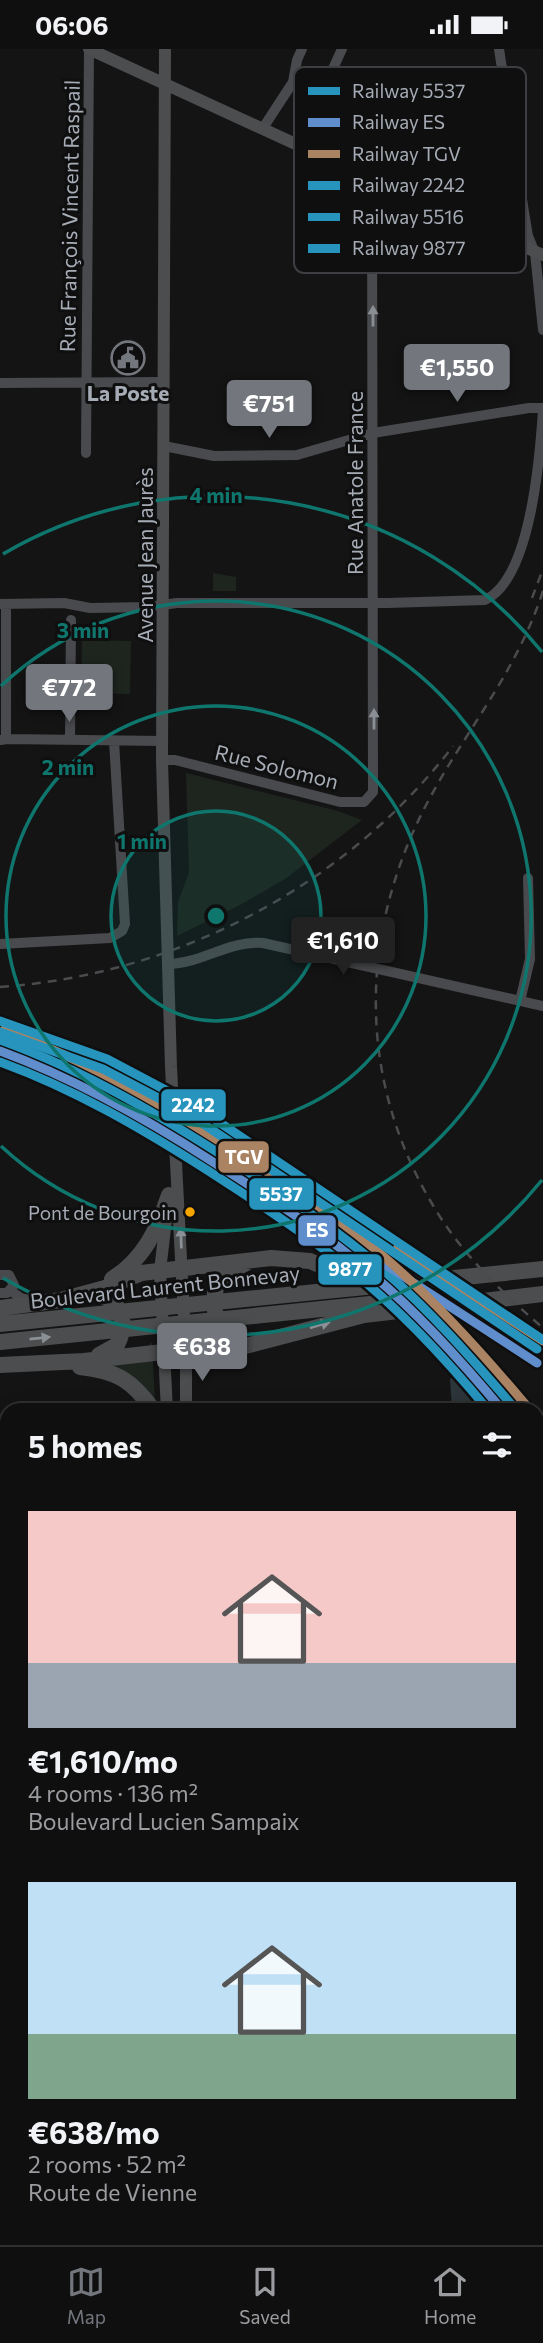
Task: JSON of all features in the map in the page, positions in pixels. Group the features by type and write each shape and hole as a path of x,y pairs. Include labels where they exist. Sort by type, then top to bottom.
{"highway":[{"path":"88,1292 121,1273 141,1253 158,1227 169,1195"},
{"path":"0,1308 61,1300 135,1275 278,1258 310,1261 368,1282"},
{"path":"238,1348 219,1335 215,1317 216,1290 223,1276 252,1260"},
{"name":"Boulevard Laurent Bonnevay","path":"0,1324 267,1296 368,1282 426,1281 543,1269"},
{"name":"Boulevard Laurent Bonnevay","path":"0,1342 268,1315 531,1293 543,1287"},
{"path":"84,1361 113,1349 123,1328 118,1306 109,1298 88,1292"},
{"path":"0,1365 84,1361 163,1352 211,1355 395,1306"},
{"path":"43,1363 93,1368 117,1375 137,1388 148,1403"}],"main road":[{"path":"89,49 294,143"},
{"name":"Avenue Jean Jaurès","path":"165,49 162,760 175,1151"},
{"path":"166,1403 160,1271 175,1151"},
{"path":"175,1151 186,1403"}],"street":[{"name":"Rue François Vincent Raspail","path":"86,453 89,49"},
{"path":"296,67 302,49"},
{"path":"334,67 342,49"},
{"path":"499,49 502,67"},
{"path":"264,128 294,76"},
{"path":"526,226 528,236 539,254 543,330"},
{"name":"Rue Anatole France","path":"372,273 374,787"},
{"path":"0,383 163,382"},
{"path":"163,741 3,739 3,604 64,603 90,608 478,601 489,598 501,589 513,569 533,499 540,459 543,409 529,408 373,433 298,454 214,456 164,446"},
{"path":"70,740 71,620"},
{"path":"0,944 110,938 122,931 125,924 114,741"},
{"name":"Rue Solomon","path":"162,760 175,760 340,802 363,803 371,796 374,787"},
{"path":"520,1001 530,958 528,878"},
{"path":"168,963 186,962 243,943 254,942 543,1006"},
{"path":"0,1061 42,1074 126,1117 150,1131 175,1151"},
{"path":"0,1275 6,1274 12,1278 14,1285 6,1292 28,1300 61,1300"}],"shaded area":[{"path":"213,573 236,577 236,591 213,591"},
{"path":"82,640 131,641 130,694 81,693"},
{"path":"186,773 338,811 362,820 285,879 177,936 178,902 189,872"},
{"path":"152,1342 155,1402 102,1364 137,1356"},
{"path":"461,1373 488,1403 452,1403 450,1379"}],"railway":[{"path":"532,598 543,569"},
{"path":"543,591 518,651 437,785 401,861 387,910 378,959 376,1009 380,1058 390,1107 407,1155 431,1202 454,1237 482,1270 543,1328"},
{"path":"0,987 66,979 130,964 192,942 252,915 309,881 362,841 410,796 453,746"},
{"path":"0,1026 97,1062 190,1108 543,1346"}],"rail line":[{"name":"2242","path":"0,1021 107,1059 192,1104 543,1340"},
{"name":"TGV","path":"4,1030 68,1057 129,1088 218,1140 321,1208 373,1248 426,1295 524,1403"},
{"name":"5516","path":"0,1032 103,1069 187,1113 537,1349"},
{"name":"5537","path":"0,1040 63,1066 153,1113 330,1227 417,1301 510,1403"},
{"name":"ES","path":"0,1051 56,1074 136,1115 234,1175 316,1230 408,1307 496,1403"},
{"name":"9877","path":"0,1062 54,1084 132,1124 313,1241 367,1283 404,1317 482,1403"},
{"name":"TGV","path":"398,1247 543,1341"},
{"name":"ES","path":"386,1265 537,1363"}],"place":[{"name":"La Poste","path":"128,358"},
{"name":"Pont de Bourgoin","path":"190,1212"}]}
